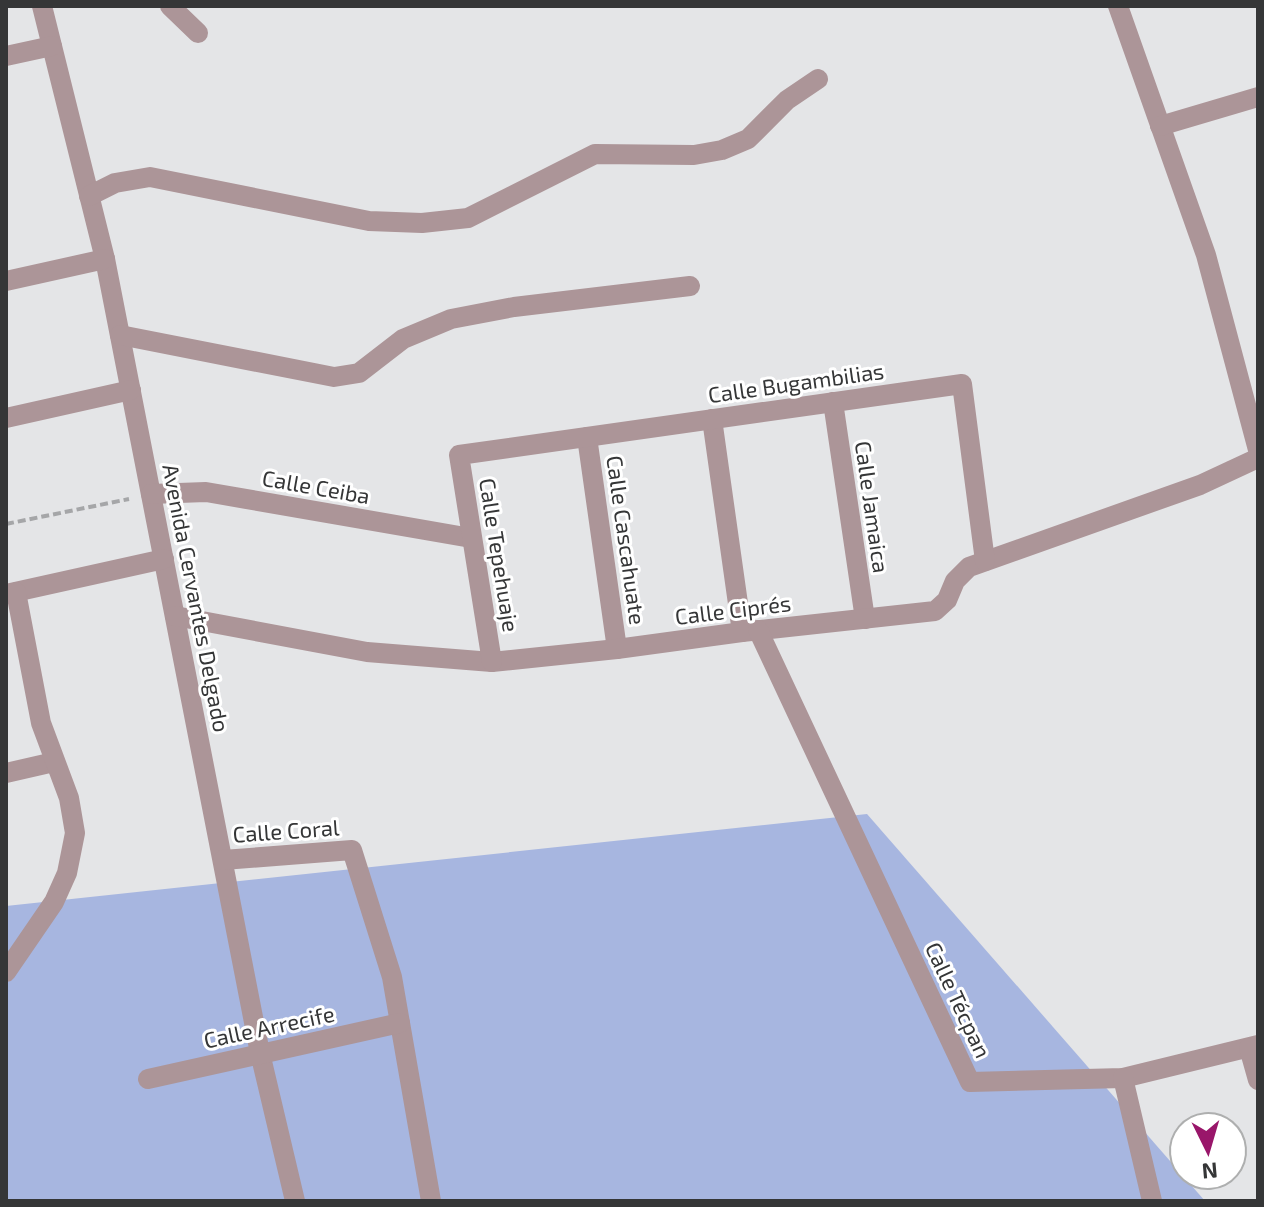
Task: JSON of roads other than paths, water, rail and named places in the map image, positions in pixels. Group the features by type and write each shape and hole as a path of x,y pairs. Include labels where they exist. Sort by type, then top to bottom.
{"street":[{"name":"Avenida Cervantes Delgado","path":"42,6 105,259 260,1053 295,1201"},
{"path":"170,6 198,33"},
{"path":"1118,6 1206,255 1258,450"},
{"path":"6,56 52,46"},
{"path":"89,196 115,183 150,177 369,221 422,223 468,218 595,154 694,155 722,150 748,139 787,100 818,79"},
{"path":"1160,126 1258,97"},
{"path":"6,281 105,259"},
{"path":"120,335 334,377 359,373 403,339 451,319 514,307 690,286"},
{"name":"Calle Bugambilias","path":"459,455 962,384 985,561"},
{"path":"6,418 131,390"},
{"name":"Calle Jamaica","path":"833,402 865,619"},
{"path":"712,419 750,631"},
{"name":"Calle Cascahuate","path":"587,437 617,649"},
{"name":"Calle Tepehuaje","path":"459,455 492,662"},
{"name":"Calle Ciprés","path":"175,616 367,652 492,662 935,611 947,600 955,581 969,567 1200,485 1258,458"},
{"name":"Calle Ceiba","path":"151,494 206,492 471,538"},
{"path":"6,972 54,902 67,873 75,833 69,798 41,723 11,593 164,559"},
{"name":"Calle Técpan","path":"750,631 844,813 970,1082 1123,1078 1254,1047"},
{"path":"6,773 54,762"},
{"name":"Calle Coral","path":"223,860 352,850 392,977 400,1023"},
{"path":"400,1023 431,1201"},
{"name":"Calle Arrecife","path":"148,1079 400,1023"},
{"path":"1254,1047 1258,1080"},
{"path":"1123,1078 1152,1201"}]}
